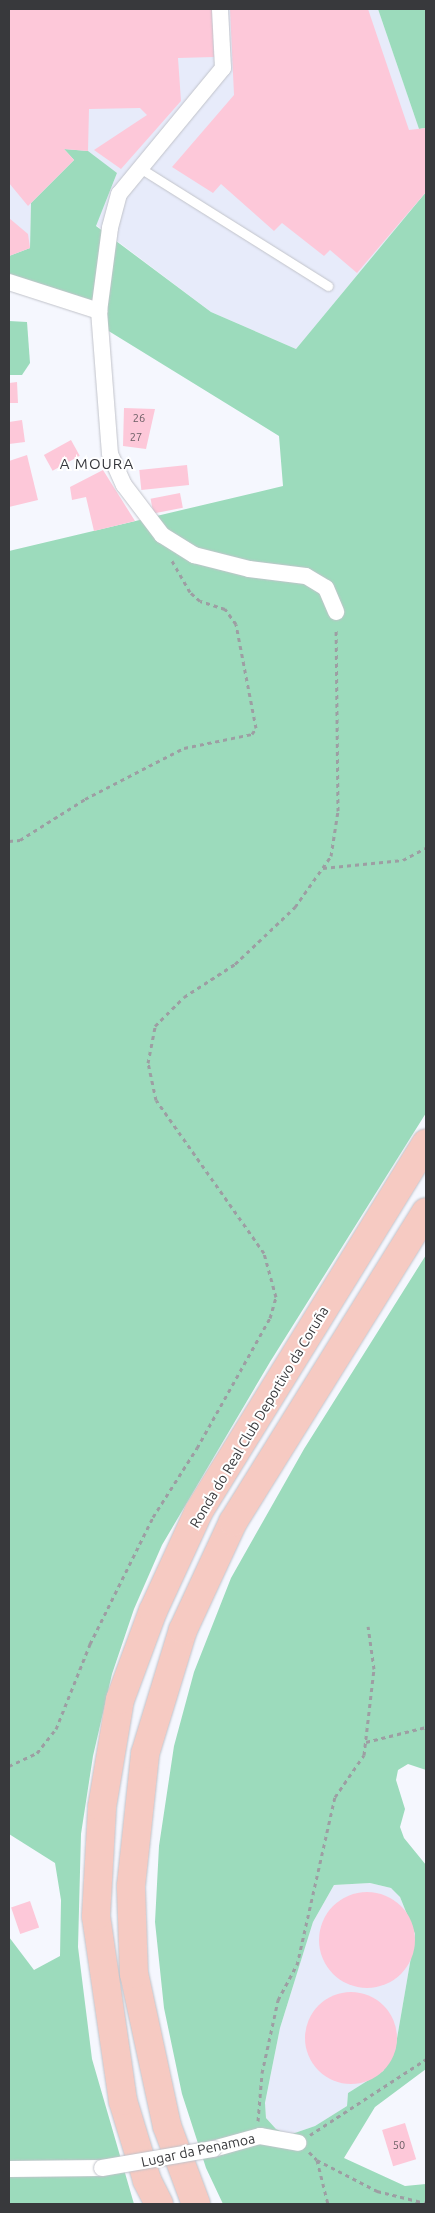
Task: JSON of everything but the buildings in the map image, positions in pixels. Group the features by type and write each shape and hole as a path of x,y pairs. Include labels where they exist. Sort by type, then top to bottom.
{"highway":[{"name":"Ronda do Real Club Deportivo da Coruña","path":"159,2204 147,2180 123,2101 96,1916 102,1807 120,1700 153,1611 199,1511 426,1144"},
{"path":"196,2204 167,2126 134,1974 131,1886 145,1754 183,1630 233,1522 426,1212"}],"street":[{"path":"220,9 223,68 119,194 110,228 99,311 110,454 124,485 162,535 194,555 249,569 306,576 326,588 336,612"},
{"path":"9,282 99,311"},
{"name":"Lugar da Penamoa","path":"9,2169 102,2168 212,2149 260,2136 298,2143"}],"lane":[{"path":"140,168 328,286"}],"path":[{"path":"9,841 20,840 85,799 184,748 252,734 256,728 236,624 225,609 200,601 190,592 172,562 162,535"},
{"path":"9,1766 37,1753 56,1729 90,1644 153,1518 197,1448 270,1318 276,1297 264,1253 156,1100 148,1063 155,1026 184,997 235,964 295,907 331,856 338,811 336,612"},
{"path":"323,868 403,860 426,848"},
{"path":"260,2136 262,2073 278,2000 297,1965 335,1797 364,1755 374,1669 368,1626"},
{"path":"366,1742 426,1727"},
{"path":"426,2059 298,2143 317,2160 376,2191 426,2203"},
{"path":"317,2160 328,2204"}],"shaded area":[{"path":"9,9 378,9 419,129 426,128 426,192 296,349 211,312 96,225 117,173 64,150 74,160 31,203 30,248 9,256"},
{"path":"370,1883 391,1888 400,1897 415,1934 395,2050 383,2071 348,2093 347,2106 315,2126 289,2135 276,2129 266,2118 265,2104 280,2028 313,1922 334,1885"}],"green space":[{"path":"378,9 426,9 426,128 419,129"},
{"path":"64,149 88,151 117,173 96,226 211,312 296,349 426,192 426,1113 270,1362 162,1545 134,1609 112,1674 93,1756 81,1834 78,1947 92,2059 134,2204 9,2204 9,1937 34,1970 60,1956 61,1900 55,1863 9,1834 9,551 283,486 279,436 107,330 106,312 9,289 9,256 30,248 31,203 74,160"},
{"path":"9,321 27,322 30,363 22,375 9,375"},
{"path":"426,1255 426,1770 408,1764 398,1770 396,1780 405,1809 400,1827 404,1838 426,1865 426,2069 375,2107 344,2158 405,2186 426,2184 426,2204 223,2204 206,2168 182,2094 164,2008 155,1922 159,1846 174,1746 194,1672 231,1578 304,1449","holes":["370,1883 391,1888 400,1897 415,1934 395,2050 383,2071 348,2093 347,2106 315,2126 289,2135 276,2129 266,2118 265,2103 280,2028 313,1922 334,1885"]}],"district":[{"name":"A MOURA","path":"97,464"}]}
